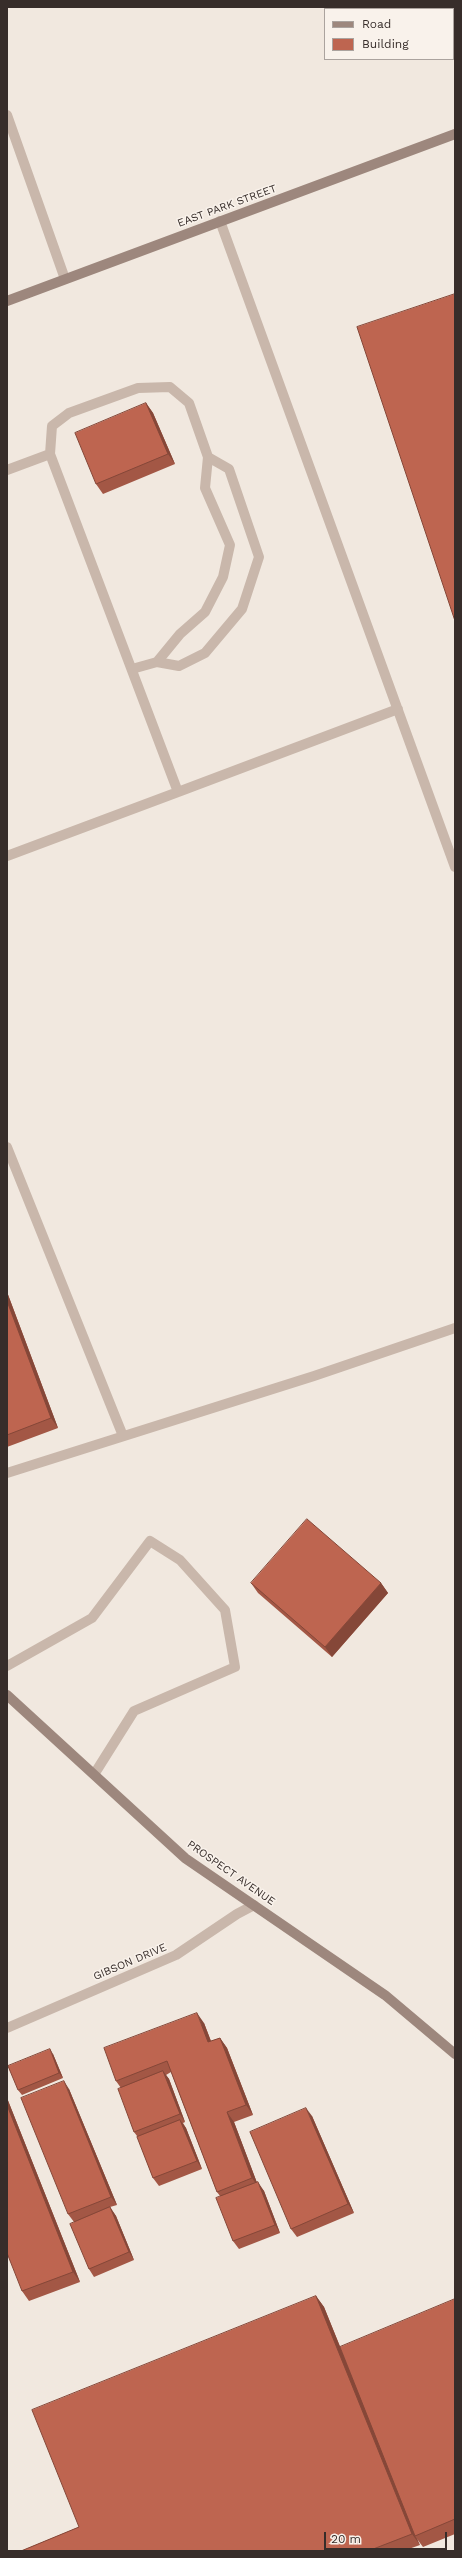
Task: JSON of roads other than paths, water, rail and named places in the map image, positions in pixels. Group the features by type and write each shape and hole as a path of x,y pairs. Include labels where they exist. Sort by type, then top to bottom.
{"street":[{"path":"7,115 65,279"},
{"name":"EAST PARK STREET","path":"7,301 455,134"},
{"path":"220,221 455,867"},
{"path":"157,662 180,634 205,612 224,570 230,545 205,488 208,457 189,403 170,387 138,388 69,413 52,426 50,454 178,792"},
{"path":"7,470 50,454"},
{"path":"132,669 157,662 179,666 209,648 242,609 259,557 229,469 208,457"},
{"path":"7,856 398,710"},
{"path":"7,1147 123,1436"},
{"path":"7,1473 314,1376 455,1328"},
{"path":"7,1666 92,1618 150,1541 180,1560 225,1610 235,1667 134,1711 94,1773"},
{"name":"PROSPECT AVENUE","path":"7,1695 94,1773 185,1858 385,1995 455,2054"},
{"name":"GIBSON DRIVE","path":"7,2028 176,1955 237,1914 254,1905"}]}
